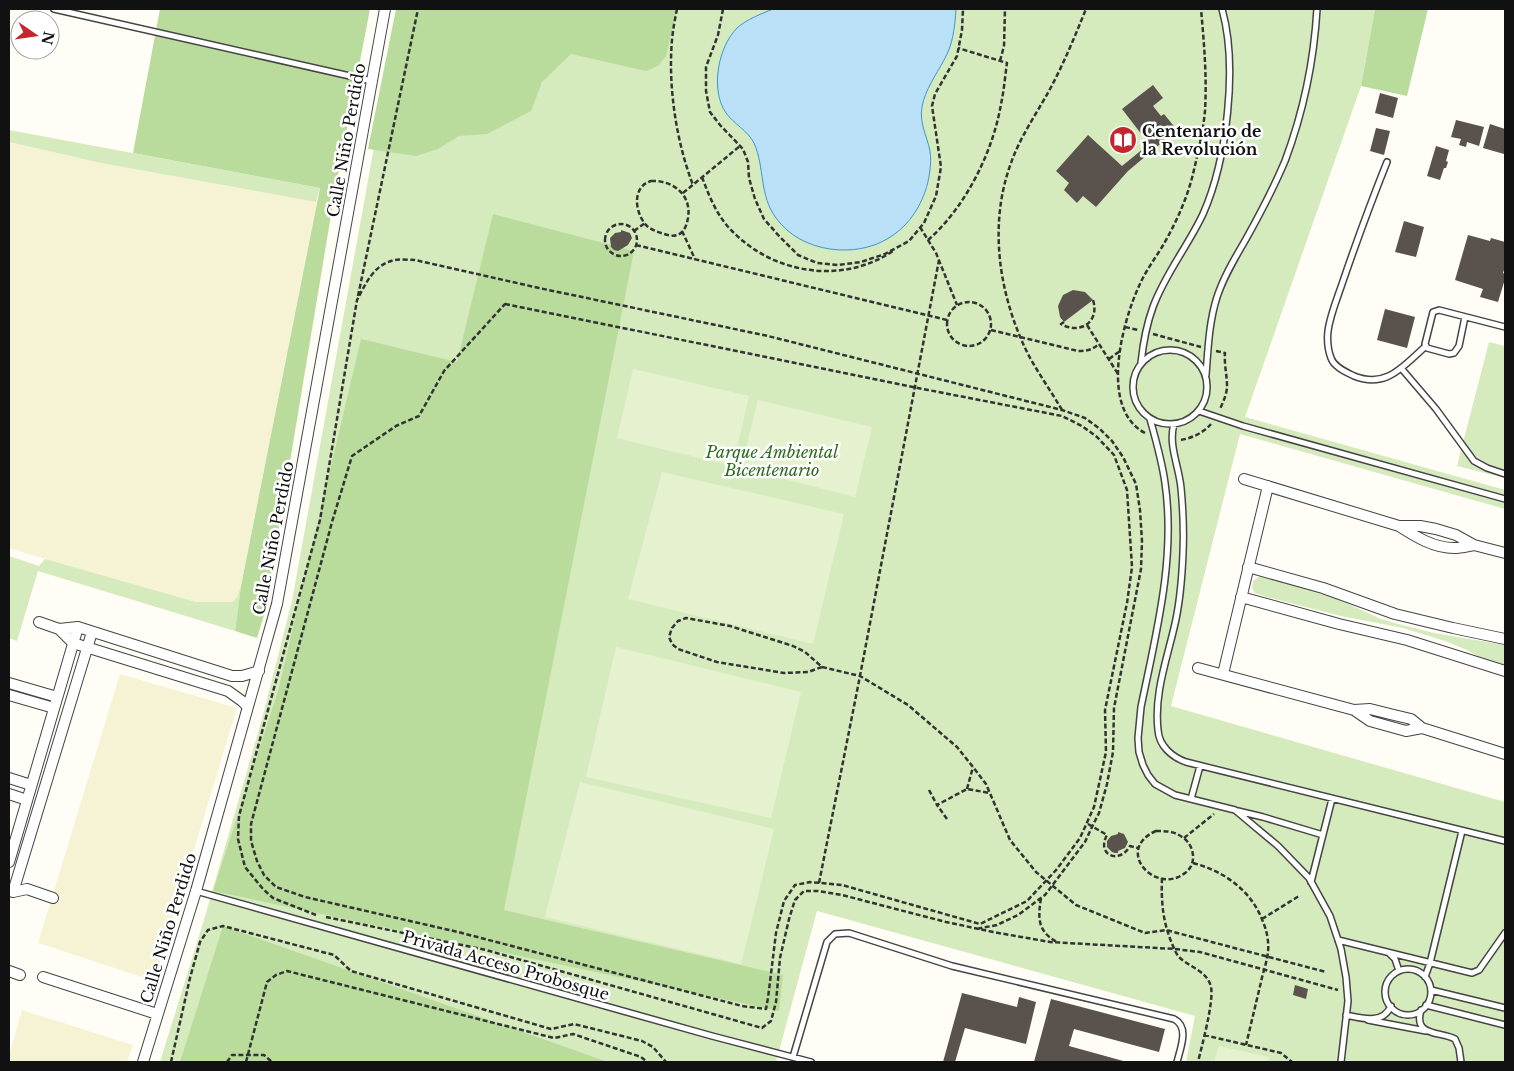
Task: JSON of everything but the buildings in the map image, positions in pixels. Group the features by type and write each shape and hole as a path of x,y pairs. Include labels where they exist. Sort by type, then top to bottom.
{"street":[{"name":"Calle Niño Perdido","path":"143,1062 196,891 277,604 385,9"},
{"path":"1244,479 1400,526 1420,526 1436,529 1456,535 1474,545 1505,553"},
{"path":"1223,674 1268,486"},
{"path":"1400,526 1419,539 1437,545 1454,548 1474,545"},
{"path":"1248,567 1323,588 1395,614 1505,639"},
{"path":"1241,597 1339,624 1407,640 1505,671"},
{"path":"39,622 59,629 78,627 232,676 259,671"},
{"path":"9,862 78,627"},
{"path":"59,629 73,643 228,691 248,707"},
{"path":"27,889 11,892 13,877 55,753 92,632"},
{"path":"1198,668 1354,710 1370,709 1394,715 1411,720 1422,728 1505,754"},
{"path":"213,686 217,671"},
{"path":"9,683 57,697"},
{"path":"9,695 54,708"},
{"path":"42,748 55,753"},
{"path":"9,778 31,785"},
{"path":"9,794 27,800"},
{"path":"13,877 27,889 53,898"},
{"path":"9,971 20,974"},
{"path":"43,977 158,1014"}],"lane":[{"path":"54,9 372,81"},
{"path":"1141,363 1145,332 1153,307 1163,284 1202,214 1218,166 1224,137 1229,81 1227,26 1222,9"},
{"path":"1206,375 1201,365 1193,356 1171,349 1160,350 1149,355 1141,363 1134,374 1132,387 1135,399 1141,410 1150,419 1166,424 1184,422 1192,418 1205,400 1208,388 1206,375 1208,348 1212,316 1217,297 1224,278 1273,187 1295,131 1311,61 1317,9"},
{"path":"1387,162 1352,253 1334,308 1328,331 1328,343 1332,360 1344,371 1362,379 1381,380 1393,375 1426,346 1435,310 1505,327"},
{"path":"1426,346 1428,349 1449,354 1454,352 1459,346 1465,317"},
{"path":"1401,368 1436,409 1474,462 1505,474"},
{"path":"1198,411 1243,426 1505,499"},
{"path":"1150,419 1165,483 1167,538 1166,568 1159,619 1141,707 1138,738 1142,765 1155,784 1176,795 1263,817 1323,835"},
{"path":"1174,424 1171,437 1178,464 1181,487 1183,552 1174,628 1157,706 1158,732 1169,753 1177,759 1200,766 1505,841"},
{"path":"1191,799 1200,766"},
{"path":"1311,882 1332,799"},
{"path":"1235,810 1278,846 1309,878 1330,916 1338,940 1346,977 1346,1016 1341,1062"},
{"path":"1425,977 1462,831"},
{"name":"Privada Acceso Probosque","path":"196,891 703,1034 811,1062"},
{"path":"793,1058 827,942 835,934 849,933 952,966 1174,1019 1179,1022 1183,1034 1177,1062"},
{"path":"1338,940 1475,973 1505,933"},
{"path":"1390,953 1395,959 1399,971"},
{"path":"1427,1031 1423,1028 1419,1018 1424,1008 1430,997 1429,983 1425,977 1413,970 1399,971 1388,980 1385,995 1391,1006 1399,1013 1414,1014 1424,1008 1505,1025"},
{"path":"1430,990 1505,1008"},
{"path":"1368,1020 1380,1018 1386,1014 1391,1006"},
{"path":"1346,1016 1427,1031 1455,1040 1459,1048 1461,1062"}],"path":[{"path":"418,9 357,300 320,520 239,816 238,839 245,867 263,889 273,898 319,916 486,950 762,1028 772,1021 776,1002 780,958 789,919 795,900 804,891 842,895 976,929 1050,942 1200,952 1347,993"},
{"path":"677,9 672,40 674,115 681,150 693,185"},
{"path":"722,9 718,35 706,67 706,91 710,112 743,150 748,162 749,178 755,199 764,219 798,255 817,263 838,265 861,262 885,254 909,240"},
{"path":"702,177 718,212 731,230 750,246 772,259 788,266 834,272 882,259 909,240 924,223 936,196 941,167 932,106 935,94 956,56 962,30 963,9"},
{"path":"1000,61 1004,46 1005,9"},
{"path":"1062,410 1029,356 1012,317 1004,292 1000,266 1000,212 1011,161 1051,88 1086,9"},
{"path":"1155,438 1139,430 1127,416 1120,400 1120,351 1130,308 1140,285 1181,209 1192,176 1205,112 1205,50 1201,9"},
{"path":"928,240 939,231 954,211 984,160 994,134 1001,105 1007,62 958,48"},
{"path":"682,194 740,146"},
{"path":"658,181 673,185 687,200 688,221 682,232 678,235 671,236 655,231 645,223 639,213 637,196 646,182 658,181"},
{"path":"634,231 645,223"},
{"path":"614,225 629,226 634,231 637,240 630,254 619,256 609,251 605,242 607,232 614,225"},
{"path":"920,227 939,260 957,306"},
{"path":"682,232 695,259"},
{"path":"636,245 947,320"},
{"path":"357,300 366,282 378,267 395,260 415,260 768,336 1062,410 1085,418 1112,441 1136,484 1142,540 1140,569 1114,708 1113,752 1099,813 1085,842 1041,898 1018,915 1004,922 976,929"},
{"path":"819,883 939,260"},
{"path":"1064,322 1061,324 1067,328 1074,329 1087,325 1094,315 1092,300"},
{"path":"967,302 974,302 986,309 992,322 988,337 983,342 976,346 968,347 954,341 947,328 947,320 950,313 957,306 967,302"},
{"path":"505,304 915,387 1062,416 1082,426 1097,437 1114,455 1127,490 1132,567 1127,603 1105,710 1106,752 1099,790 1094,807 1080,838 1057,869 1027,901 980,924 842,886 810,882 795,886 784,901 776,933 766,1009 742,1006 458,932 305,897 276,887 264,874 257,861 251,841 251,824 352,456 396,426 419,416 444,371 505,304"},
{"path":"1087,325 1119,375"},
{"path":"1125,327 1225,353 1227,386 1225,398 1217,417 1207,428 1191,438 1172,441"},
{"path":"991,330 1078,351 1087,351 1099,344"},
{"path":"1109,360 1120,351"},
{"path":"822,667 808,672 784,673 717,662 678,649 672,644 669,637 672,628 678,621 686,618 730,626 793,646 805,652 822,667 860,676 908,705 957,747 986,784 1010,840 1036,872 1076,905 1145,933 1166,930 1326,972"},
{"path":"967,789 973,767"},
{"path":"937,805 967,789 990,793"},
{"path":"929,790 947,819"},
{"path":"1184,838 1223,807"},
{"path":"1087,823 1107,835 1104,844 1105,851 1109,855 1121,855 1127,852 1130,846 1138,848"},
{"path":"1156,831 1176,833 1189,844 1193,852 1193,863 1189,870 1182,875 1162,878 1152,875 1140,864 1137,856 1138,848 1147,835 1156,831"},
{"path":"1193,863 1218,873 1244,890 1253,901 1267,932 1268,951 1246,1045"},
{"path":"1162,878 1163,917 1166,930 1177,956 1200,971 1211,986 1211,1000 1198,1062"},
{"path":"1262,918 1298,896"},
{"path":"1041,898 1039,918 1041,928 1050,938 1059,943"},
{"path":"171,1062 200,942 208,930 223,926 334,956 352,971 551,1028 574,1024 642,1041 653,1047 666,1062"},
{"path":"246,1062 267,982 276,975 287,971 554,1038 573,1034 641,1057 647,1062"},
{"path":"1204,1035 1281,1053 1292,1062"},
{"path":"227,1062 232,1055 264,1055 272,1062"}],"shaded area":[{"path":"9,142 101,163 317,202 241,586 237,597 232,602 196,602 9,548"},
{"path":"120,674 237,708 154,981 38,943"},
{"path":"22,1010 133,1045 127,1062 9,1062 9,1055"}],"green space":[{"path":"160,9 370,9 335,191 268,594 257,638 235,631 241,586 320,188 133,153"},
{"path":"396,9 677,9 666,56 658,66 646,71 571,54 542,82 531,111 487,134 459,136 438,149 416,156 368,149"},
{"name":"Parque Ambiental Bicentenario","path":"399,9 1375,9 1361,86 1245,417 1505,490 1505,509 1240,434 1171,706 1505,802 1505,1062 1186,1062 1195,1016 817,911 776,1062 160,1062 203,923 262,719 292,601"},
{"path":"1375,9 1428,9 1407,96 1361,86"},
{"path":"9,130 320,188 316,202 101,163 9,142"},
{"path":"493,214 634,251 504,910 783,975 779,1011 213,891 278,691 361,339 457,362"},
{"path":"1489,342 1505,346 1505,478 1457,466"},
{"path":"633,369 749,396 733,466 617,438"},
{"path":"758,400 872,427 855,497 741,468"},
{"path":"662,472 844,514 813,644 628,599"},
{"path":"9,556 39,566 45,559 196,602 232,602 237,597 241,586 235,631 38,571 17,641 9,638"},
{"path":"1260,576 1331,596 1381,619 1398,624 1434,633 1505,645 1505,665 1483,659 1445,641 1403,628 1341,616 1255,593 1252,588 1253,581"},
{"path":"616,647 801,692 771,818 586,777"},
{"path":"580,782 774,829 741,964 545,917"},
{"path":"223,926 608,1062 180,1062"},
{"path":"1219,1046 1269,1057 1268,1062 1214,1062"}],"water":[{"path":"773,9 956,9 950,48 923,101 922,124 931,156 930,172 925,192 918,207 900,230 875,245 861,249 830,249 807,243 787,230 776,218 767,200 760,162 754,143 729,117 721,104 718,93 718,69 730,36 745,22"}],"place":[{"name":"Centenario de la Revolución","path":"1123,140"}]}
